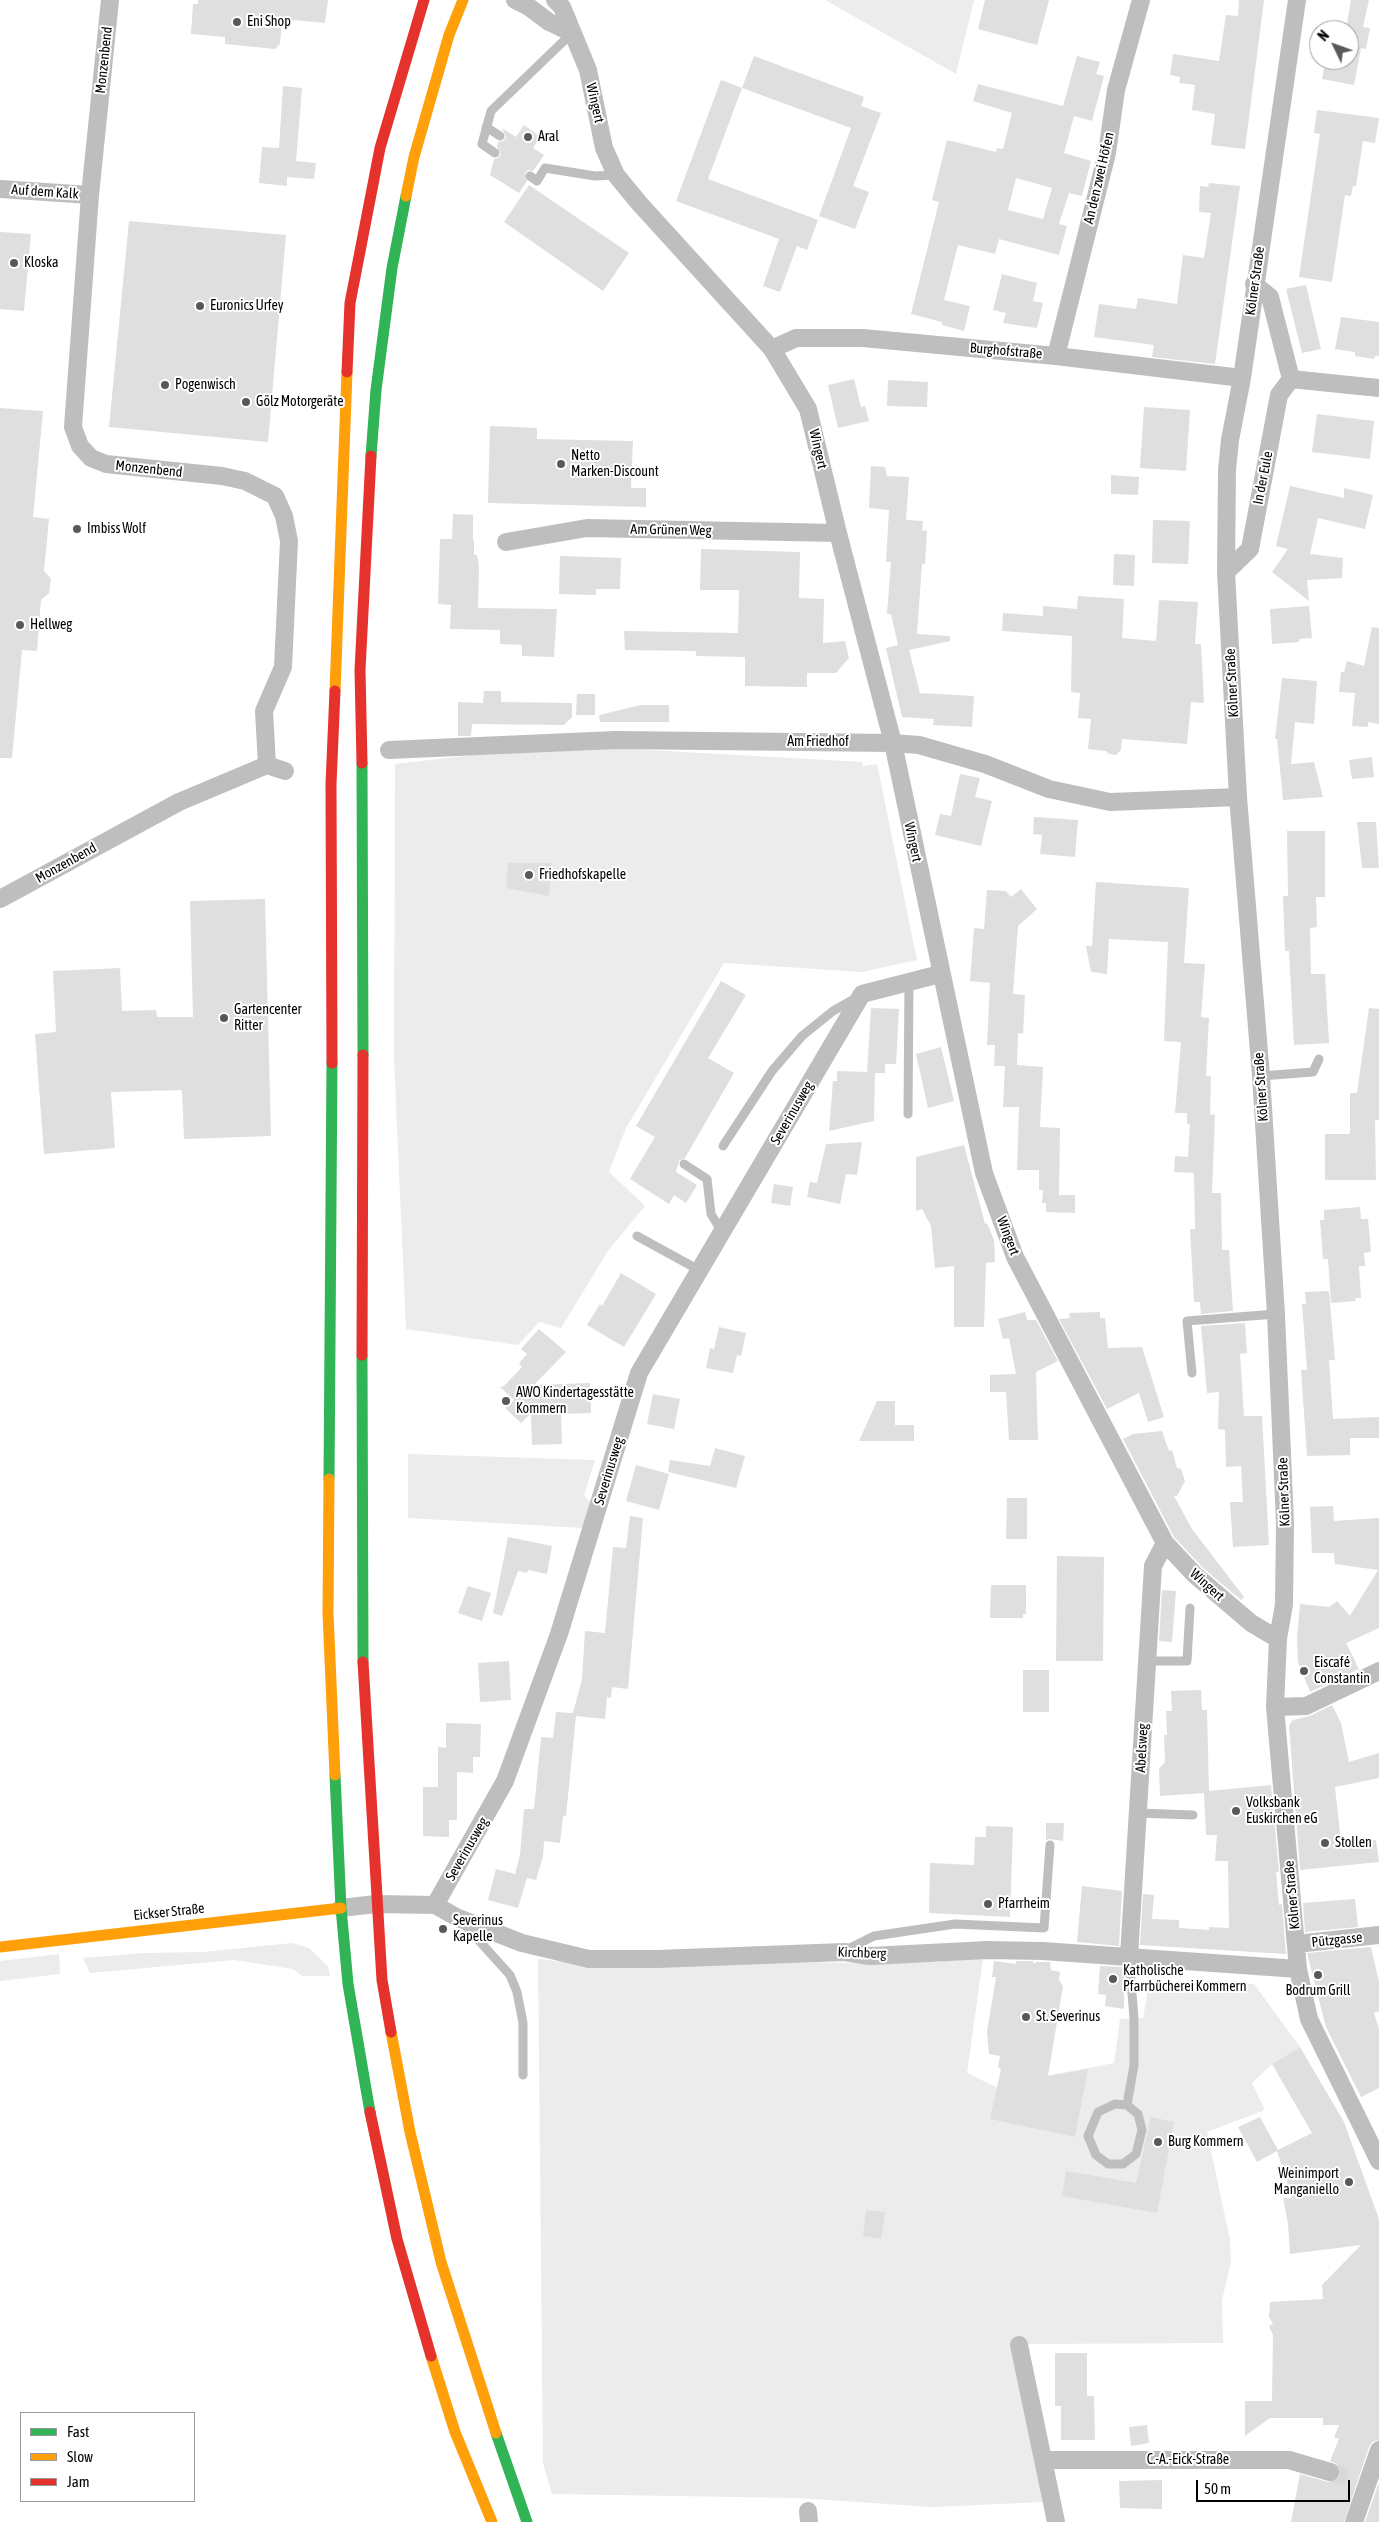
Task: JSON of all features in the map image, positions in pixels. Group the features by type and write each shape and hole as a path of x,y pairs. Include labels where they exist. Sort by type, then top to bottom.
{"main road":[{"path":"424,0 380,148 350,303 331,784 332,1163 328,1613 341,1908 348,1984 374,2136 397,2239 455,2432 492,2522"},
{"path":"463,0 449,35 414,157 392,268 376,390 360,670 363,786 362,1652 382,1980 410,2132 441,2262 518,2503 527,2522"},
{"name":"Eickser Straße","path":"0,1947 341,1908"}],"street":[{"name":"Monzenbend","path":"0,899 179,802 267,765 264,711 283,667 289,541 284,516 275,496 245,481 222,476 106,464 91,458 80,446 73,427 90,195 110,0"},
{"path":"515,0 529,7 549,22 572,33"},
{"name":"Wingert","path":"555,0 562,8 588,70 604,148 616,175 639,203 772,349 808,409 838,533 893,743 940,974 984,1173 1016,1257 1164,1543 1195,1575 1251,1623 1278,1639"},
{"name":"An den zwei Höfen","path":"1056,356 1107,153 1116,90 1141,0"},
{"name":"Kölner Straße","path":"1298,0 1227,470 1226,572 1238,797 1261,1076 1276,1314 1285,1524 1284,1604 1278,1639 1275,1707 1298,1969 1309,2019 1373,2136 1379,2161"},
{"name":"Auf dem Kalk","path":"0,188 90,195"},
{"path":"1254,284 1270,297 1291,379 1379,388"},
{"name":"Burghofstraße","path":"772,349 796,338 863,338 1056,356 1242,378"},
{"name":"In der Eule","path":"1226,572 1250,549 1279,395 1291,379"},
{"name":"Am Grünen Weg","path":"506,542 587,528 838,533"},
{"name":"Am Friedhof","path":"389,750 616,740 893,743 920,745 985,764 1049,790 1110,802 1238,797"},
{"path":"267,765 285,771"},
{"path":"862,994 940,974"},
{"name":"Severinusweg","path":"436,1904 506,1782 559,1634 639,1373 862,994"},
{"name":"Abelsweg","path":"1129,1956 1153,1566 1164,1543"},
{"path":"1275,1707 1306,1706 1379,1671"},
{"path":"341,1908 376,1904 436,1904"},
{"name":"Kirchberg","path":"436,1904 458,1918 522,1943 589,1959 657,1959 844,1952 870,1956 987,1950 1129,1956 1298,1969"},
{"name":"Pützgasse","path":"1296,1944 1379,1935"},
{"path":"1019,2344 1056,2522"},
{"path":"1354,2522 1359,2481 1379,2450"},
{"name":"C.-A.-Eick-Straße","path":"1044,2460 1290,2460 1330,2472"}],"lane":[{"path":"496,153 482,144 491,111 572,33"},
{"path":"486,127 500,136"},
{"path":"530,176 537,181 542,165 595,176 616,175"},
{"path":"908,1114 909,981"},
{"path":"723,1146 772,1071 802,1036 833,1011 862,994"},
{"path":"1261,1076 1313,1072 1319,1059"},
{"path":"684,1164 707,1179 711,1214 722,1232"},
{"path":"637,1236 699,1270"},
{"path":"1192,1373 1187,1321 1276,1314"},
{"path":"1147,1661 1187,1661 1190,1608"},
{"path":"1138,1813 1193,1815"},
{"path":"844,1952 874,1936 955,1924 1044,1928 1050,1846"},
{"path":"458,1918 510,1975 517,1992 523,2023 523,2075"},
{"path":"1127,2105 1134,2065 1129,1956"},
{"path":"1115,2104 1127,2105 1138,2114 1142,2130 1136,2154 1123,2164 1108,2164 1096,2155 1088,2136 1098,2112 1115,2104"}],"shaded area":[{"path":"825,0 974,0 956,74"},
{"path":"559,745 862,762 863,766 877,764 917,960 862,972 724,963 626,1128 609,1172 645,1206 608,1251 561,1328 539,1322 518,1345 406,1329 394,1059 395,764"},
{"path":"408,1454 595,1460 584,1495 591,1503 583,1528 408,1518"},
{"path":"292,1943 309,1948 328,1966 330,1976 302,1976 293,1969 234,1960 90,1973 83,1958 145,1953 203,1952"},
{"path":"59,1954 60,1974 0,1981 0,1961"},
{"path":"983,1958 967,2073 998,2088 1035,2078 1114,2063 1120,2019 1143,2018 1149,1984 1254,1984 1300,2047 1272,2064 1252,2083 1265,2110 1207,2132 1230,2240 1231,2262 1222,2300 1223,2343 1026,2344 1043,2502 932,2507 798,2498 552,2494 543,2463 538,1959 610,1967 734,1961 862,1963 933,1962"}],"building":[{"name":"Eni Shop","path":"198,0 328,0 325,23 282,19 280,44 275,49 225,44 225,37 191,34 193,4 198,4"},
{"path":"985,0 1049,0 1037,45 978,29"},
{"path":"1239,0 1264,0 1245,149 1211,145 1215,114 1192,110 1195,85 1179,83 1180,77 1170,75 1173,54 1219,61 1226,15 1238,16"},
{"path":"1351,0 1369,0 1363,27 1370,28 1366,49 1361,48 1359,59 1359,20 1348,20"},
{"path":"754,56 864,97 861,106 881,113 853,186 869,192 855,229 819,216 851,128 742,88"},
{"path":"1077,56 1100,62 1096,74 1104,76 1092,121 1074,116 1064,153 1091,161 1082,196 1069,193 1059,224 1067,226 1059,255 999,239 995,254 958,245 944,300 970,306 964,331 942,325 942,322 911,314 939,202 932,200 947,140 996,152 997,148 1003,149 1012,113 973,101 978,84 1063,106","holes":["1016,178 1052,188 1043,219 1008,210"]},
{"path":"1323,70 1357,70 1354,85 1322,79"},
{"path":"721,80 742,88 708,179 818,220 807,250 797,246 780,292 763,286 779,239 676,201"},
{"path":"283,86 302,88 296,161 316,163 314,179 287,177 287,186 259,183 262,147 279,148"},
{"path":"1317,110 1379,118 1375,143 1363,141 1356,186 1353,186 1351,196 1345,195 1332,282 1299,277 1320,134 1314,133"},
{"path":"524,125 540,137 533,148 544,155 533,171 528,170 525,173 527,181 519,193 490,175 494,159 498,158 501,154 497,147 498,142 503,141 506,137 502,128 516,137"},
{"path":"1209,183 1240,186 1215,364 1152,357 1154,345 1094,337 1099,304 1136,309 1138,298 1177,304 1183,255 1204,258 1211,213 1199,212 1200,186 1208,187"},
{"path":"529,185 629,253 603,291 504,222"},
{"path":"129,221 286,235 268,442 109,427"},
{"name":"Kloska","path":"0,232 31,234 24,311 0,309"},
{"path":"1002,274 1037,283 1033,301 1043,303 1037,328 1003,323 1006,313 993,310"},
{"path":"1306,285 1321,349 1302,353 1286,289"},
{"path":"1341,317 1379,322 1379,356 1375,356 1374,359 1355,356 1355,352 1335,349"},
{"path":"854,379 861,407 865,406 869,421 838,428 828,385"},
{"path":"888,380 928,382 927,407 887,406"},
{"path":"1144,407 1190,410 1186,471 1140,468"},
{"name":"Hellweg","path":"0,408 43,411 33,517 49,519 44,571 51,579 49,593 41,600 37,651 22,650 12,758 0,758"},
{"path":"1317,414 1374,421 1370,459 1312,452"},
{"name":"Netto Marken-Discount","path":"490,426 537,428 537,439 633,441 631,488 646,488 646,507 488,503"},
{"path":"871,466 885,467 887,476 909,477 906,520 923,521 922,530 927,531 925,564 922,564 917,634 950,636 950,641 909,650 920,693 974,696 972,727 933,725 934,719 902,717 886,648 898,645 891,614 887,614 891,562 886,562 889,510 869,508"},
{"path":"1111,475 1139,477 1138,495 1111,494"},
{"path":"1290,486 1344,498 1344,488 1373,495 1365,529 1318,518 1310,554 1343,558 1342,578 1307,580 1309,601 1272,572 1288,549 1276,546"},
{"path":"453,514 473,515 474,555 477,555 479,567 478,608 557,609 554,657 522,656 522,645 500,644 500,630 450,629 451,605 438,604 440,539 452,539"},
{"path":"1153,520 1190,521 1188,564 1152,563"},
{"path":"701,549 800,552 799,598 824,599 823,643 845,641 849,658 836,673 807,673 807,687 745,686 745,657 696,656 696,651 625,650 624,631 738,633 739,590 700,590"},
{"path":"1114,554 1135,555 1134,586 1113,585"},
{"path":"560,556 621,558 620,589 596,589 596,595 559,594"},
{"path":"1078,596 1124,599 1122,638 1156,641 1159,600 1198,602 1195,644 1201,644 1204,703 1191,702 1187,744 1122,739 1121,750 1116,755 1109,754 1106,751 1088,749 1091,719 1078,718 1080,693 1071,692 1072,636 1002,631 1003,613 1043,616 1043,606 1077,609"},
{"path":"1309,606 1312,638 1299,639 1299,642 1272,644 1270,609"},
{"path":"1372,627 1379,628 1379,724 1368,722 1368,727 1352,726 1355,693 1339,692 1341,672 1344,672 1347,661 1364,666"},
{"path":"1282,678 1317,681 1314,724 1295,722 1291,764 1314,762 1323,797 1283,800 1277,739 1275,739"},
{"path":"484,691 501,691 501,702 572,703 572,717 564,725 472,724 471,736 458,736 458,702 483,703"},
{"path":"577,694 595,694 595,715 576,715"},
{"path":"641,705 669,705 669,722 600,722 599,715"},
{"path":"1372,757 1374,777 1352,779 1349,760"},
{"path":"960,774 980,778 975,797 992,801 981,846 935,835 940,814 951,816"},
{"path":"1034,817 1078,820 1075,857 1040,854 1042,835 1033,834"},
{"path":"1357,822 1376,822 1379,868 1362,868"},
{"path":"1287,831 1325,831 1325,897 1316,897 1317,927 1310,928 1311,974 1325,974 1329,1043 1294,1045 1289,951 1285,951 1283,896 1288,896"},
{"name":"Friedhofskapelle","path":"508,863 552,863 549,896 506,888"},
{"path":"1096,882 1189,888 1184,963 1205,964 1201,1017 1209,1018 1206,1076 1211,1076 1210,1114 1215,1115 1212,1193 1221,1193 1222,1250 1229,1250 1233,1311 1201,1314 1200,1302 1194,1302 1190,1229 1195,1229 1194,1173 1174,1172 1175,1156 1188,1157 1190,1124 1187,1124 1187,1113 1175,1113 1181,1042 1164,1041 1168,942 1109,939 1107,974 1091,972 1086,946 1092,946"},
{"path":"1021,889 1037,909 1018,926 1013,994 1025,995 1023,1034 1018,1033 1017,1065 1043,1067 1040,1127 1060,1128 1059,1195 1075,1195 1075,1213 1046,1212 1046,1203 1042,1203 1043,1190 1039,1190 1039,1170 1017,1170 1019,1107 1003,1107 1005,1066 994,1066 995,1045 987,1045 990,983 970,981 974,928 984,929 987,890 1006,891 1011,897"},
{"path":"265,899 271,1136 184,1139 182,1090 111,1092 115,1148 44,1154 35,1034 56,1032 53,971 120,968 122,1011 156,1010 157,1017 193,1017 190,901"},
{"path":"721,981 746,995 708,1058 734,1073 685,1158 679,1161 676,1172 697,1185 686,1203 674,1195 669,1204 630,1179 655,1137 636,1126"},
{"path":"871,1008 899,1009 896,1064 885,1064 885,1073 875,1073 874,1121 829,1131 833,1081 837,1081 837,1071 867,1072"},
{"path":"1369,1008 1379,1009 1379,1120 1375,1120 1376,1180 1325,1180 1325,1134 1350,1134 1350,1093 1357,1093"},
{"path":"941,1047 954,1101 928,1108 916,1054"},
{"path":"862,1142 857,1175 846,1174 840,1204 807,1197 810,1182 817,1183 826,1144"},
{"path":"964,1145 985,1224 987,1223 994,1240 995,1262 986,1263 984,1327 954,1327 954,1266 935,1268 931,1226 922,1209 916,1211 916,1157"},
{"path":"774,1184 793,1187 790,1206 771,1203"},
{"path":"1360,1207 1361,1219 1368,1219 1371,1252 1364,1253 1365,1266 1359,1266 1361,1298 1355,1298 1356,1301 1331,1303 1328,1259 1323,1259 1320,1220 1324,1220 1324,1210"},
{"path":"621,1273 656,1294 624,1347 587,1325 600,1304 602,1306"},
{"path":"1329,1291 1335,1360 1329,1360 1333,1419 1379,1417 1379,1438 1350,1438 1350,1455 1307,1456 1301,1370 1307,1370 1302,1304 1306,1304 1305,1292"},
{"path":"1025,1312 1027,1320 1036,1320 1058,1361 1036,1372 1038,1440 1009,1440 1006,1392 990,1392 990,1375 1016,1374 1009,1338 1003,1339 998,1319"},
{"path":"1100,1312 1100,1318 1105,1318 1108,1348 1142,1347 1164,1417 1148,1422 1139,1393 1107,1409 1059,1319 1070,1318 1069,1313"},
{"path":"1245,1323 1247,1353 1240,1354 1244,1416 1262,1416 1269,1545 1233,1547 1230,1502 1243,1502 1241,1466 1226,1467 1225,1430 1218,1429 1219,1392 1207,1393 1201,1326"},
{"path":"719,1327 746,1333 741,1356 737,1355 733,1373 706,1368 710,1348 714,1349"},
{"path":"539,1329 566,1352 534,1385 590,1383 591,1413 561,1414 562,1444 532,1445 531,1413 521,1423 505,1408 514,1400 500,1387 504,1386 522,1367 519,1363 527,1354 521,1349"},
{"path":"653,1394 680,1399 674,1429 647,1424"},
{"path":"877,1401 895,1401 895,1425 914,1425 914,1441 859,1441"},
{"path":"1162,1431 1169,1451 1172,1450 1177,1468 1181,1469 1185,1481 1177,1496 1174,1496 1192,1529 1244,1597 1241,1600 1202,1567 1174,1537 1123,1439 1133,1434"},
{"path":"715,1448 745,1456 736,1488 668,1472 670,1460 710,1466"},
{"path":"636,1465 669,1474 659,1510 626,1501"},
{"path":"1007,1498 1027,1498 1027,1539 1006,1539"},
{"path":"1333,1506 1334,1521 1379,1518 1379,1628 1346,1643 1359,1669 1310,1692 1298,1662 1297,1637 1300,1604 1329,1607 1337,1601 1350,1616 1378,1570 1335,1564 1334,1553 1312,1553 1310,1507"},
{"path":"630,1516 643,1518 628,1689 612,1687 611,1698 607,1697 605,1719 576,1716 566,1816 563,1816 560,1843 544,1841 543,1856 536,1880 527,1878 518,1908 488,1900 496,1869 515,1874 520,1855 524,1809 534,1809 541,1737 553,1738 556,1712 573,1713 582,1679 585,1631 605,1633 613,1547 626,1548"},
{"path":"508,1537 552,1546 547,1574 528,1570 527,1573 518,1571 502,1616 493,1613"},
{"path":"1057,1556 1104,1557 1103,1661 1056,1661"},
{"path":"991,1585 1026,1585 1026,1614 1023,1614 1023,1618 990,1618"},
{"path":"468,1586 491,1593 482,1621 458,1613"},
{"path":"1162,1590 1176,1591 1172,1642 1159,1641"},
{"path":"509,1661 511,1700 480,1702 478,1663"},
{"path":"1023,1670 1049,1670 1049,1712 1023,1712"},
{"path":"1201,1690 1202,1710 1207,1710 1209,1791 1271,1785 1279,1872 1276,1872 1279,1905 1282,1904 1286,1954 1140,1945 1143,1894 1154,1895 1152,1919 1179,1920 1179,1928 1209,1930 1209,1927 1229,1928 1228,1861 1215,1861 1217,1835 1206,1835 1204,1793 1160,1796 1159,1769 1165,1762 1164,1735 1167,1735 1166,1711 1172,1711 1171,1691"},
{"path":"1332,1705 1341,1723 1349,1762 1379,1753 1379,1778 1335,1787 1341,1843 1376,1840 1379,1862 1300,1870 1289,1725 1293,1720 1310,1716"},
{"path":"446,1723 481,1724 480,1757 473,1757 473,1773 457,1772 457,1820 449,1820 449,1837 423,1836 423,1787 438,1787 438,1747 446,1748"},
{"path":"1046,1823 1064,1823 1063,1841 1046,1840"},
{"path":"986,1826 1013,1827 1010,1917 929,1913 930,1863 974,1865 975,1837 986,1837"},
{"path":"1082,1886 1122,1891 1119,1946 1077,1942"},
{"path":"1355,1899 1358,1927 1305,1932 1303,1903"},
{"path":"1371,1947 1379,1982 1379,2011 1374,2013 1379,2029 1379,2088 1361,2097 1326,2027 1307,1953"},
{"path":"994,1961 1015,1964 1017,1961 1033,1961 1034,1964 1036,1962 1050,1962 1051,1970 1060,1972 1059,1980 1063,1986 1048,2076 1088,2069 1075,2137 990,2119 1001,2069 998,2067 1000,2056 989,2054 987,2032 996,1977 992,1977"},
{"path":"1100,1966 1124,1967 1124,2009 1105,2006 1106,1995 1098,1994"},
{"path":"1300,2047 1344,2122 1379,2219 1379,2440 1372,2442 1369,2447 1344,2522 1291,2522 1300,2474 1328,2482 1333,2482 1340,2475 1338,2465 1330,2461 1339,2439 1334,2437 1339,2425 1323,2425 1323,2418 1270,2418 1245,2436 1245,2401 1272,2401 1273,2335 1269,2326 1273,2324 1269,2317 1270,2302 1323,2299 1322,2285 1361,2245 1290,2254 1288,2224 1283,2198 1292,2198 1277,2151 1257,2162 1238,2127 1260,2117 1278,2150 1312,2133 1272,2064"},
{"path":"1151,2117 1174,2122 1157,2213 1062,2196 1066,2171 1136,2183"},
{"path":"866,2210 885,2212 881,2239 863,2236"},
{"path":"1055,2353 1087,2353 1087,2396 1094,2396 1095,2440 1061,2440 1061,2406 1055,2406"},
{"path":"1147,2425 1149,2443 1131,2446 1129,2427"},
{"path":"1162,2480 1162,2509 1120,2508 1119,2481"},
{"path":"1379,2482 1379,2522 1365,2522"}],"tunnel":[{"path":"1330,2472 1351,2479"}],"traffic: fast":[{"path":"371,456 376,390 392,268 406,196"},
{"path":"362,763 363,1055"},
{"path":"329,1479 332,1063"},
{"path":"362,1355 363,1662"},
{"path":"335,1775 341,1908 348,1984 370,2112"},
{"path":"496,2433 527,2522"}],"traffic: slow":[{"path":"406,196 414,157 449,35 463,0"},
{"path":"335,691 347,372"},
{"path":"329,1479 328,1613 335,1775"},
{"path":"0,1947 341,1908"},
{"path":"391,2032 410,2132 441,2262 496,2433"},
{"path":"431,2356 455,2432 492,2522"}],"traffic: jam":[{"path":"347,372 350,303 380,148 424,0"},
{"path":"362,763 360,670 371,456"},
{"path":"332,1063 331,784 335,691"},
{"path":"362,1355 363,1055"},
{"path":"363,1662 382,1980 391,2032"},
{"path":"370,2112 397,2239 431,2356"}],"place":[{"name":"Eni Shop","path":"237,22"},
{"name":"Aral","path":"528,137"},
{"name":"Kloska","path":"14,263"},
{"name":"Euronics Urfey","path":"200,306"},
{"name":"Pogenwisch","path":"165,385"},
{"name":"Gölz Motorgeräte","path":"246,402"},
{"name":"Netto Marken-Discount","path":"561,464"},
{"name":"Imbiss Wolf","path":"77,529"},
{"name":"Hellweg","path":"20,625"},
{"name":"Friedhofskapelle","path":"529,875"},
{"name":"Gartencenter Ritter","path":"224,1018"},
{"name":"AWO Kindertagesstätte Kommern","path":"506,1401"},
{"name":"Eiscafé Constantin","path":"1304,1671"},
{"name":"Volksbank Euskirchen eG","path":"1236,1811"},
{"name":"Stollen","path":"1325,1843"},
{"name":"Pfarrheim","path":"988,1904"},
{"name":"Severinus Kapelle","path":"443,1929"},
{"name":"Bodrum Grill","path":"1318,1975"},
{"name":"Katholische Pfarrbücherei Kommern","path":"1113,1979"},
{"name":"St. Severinus","path":"1026,2017"},
{"name":"Burg Kommern","path":"1158,2142"},
{"name":"Weinimport Manganiello","path":"1349,2182"}]}
